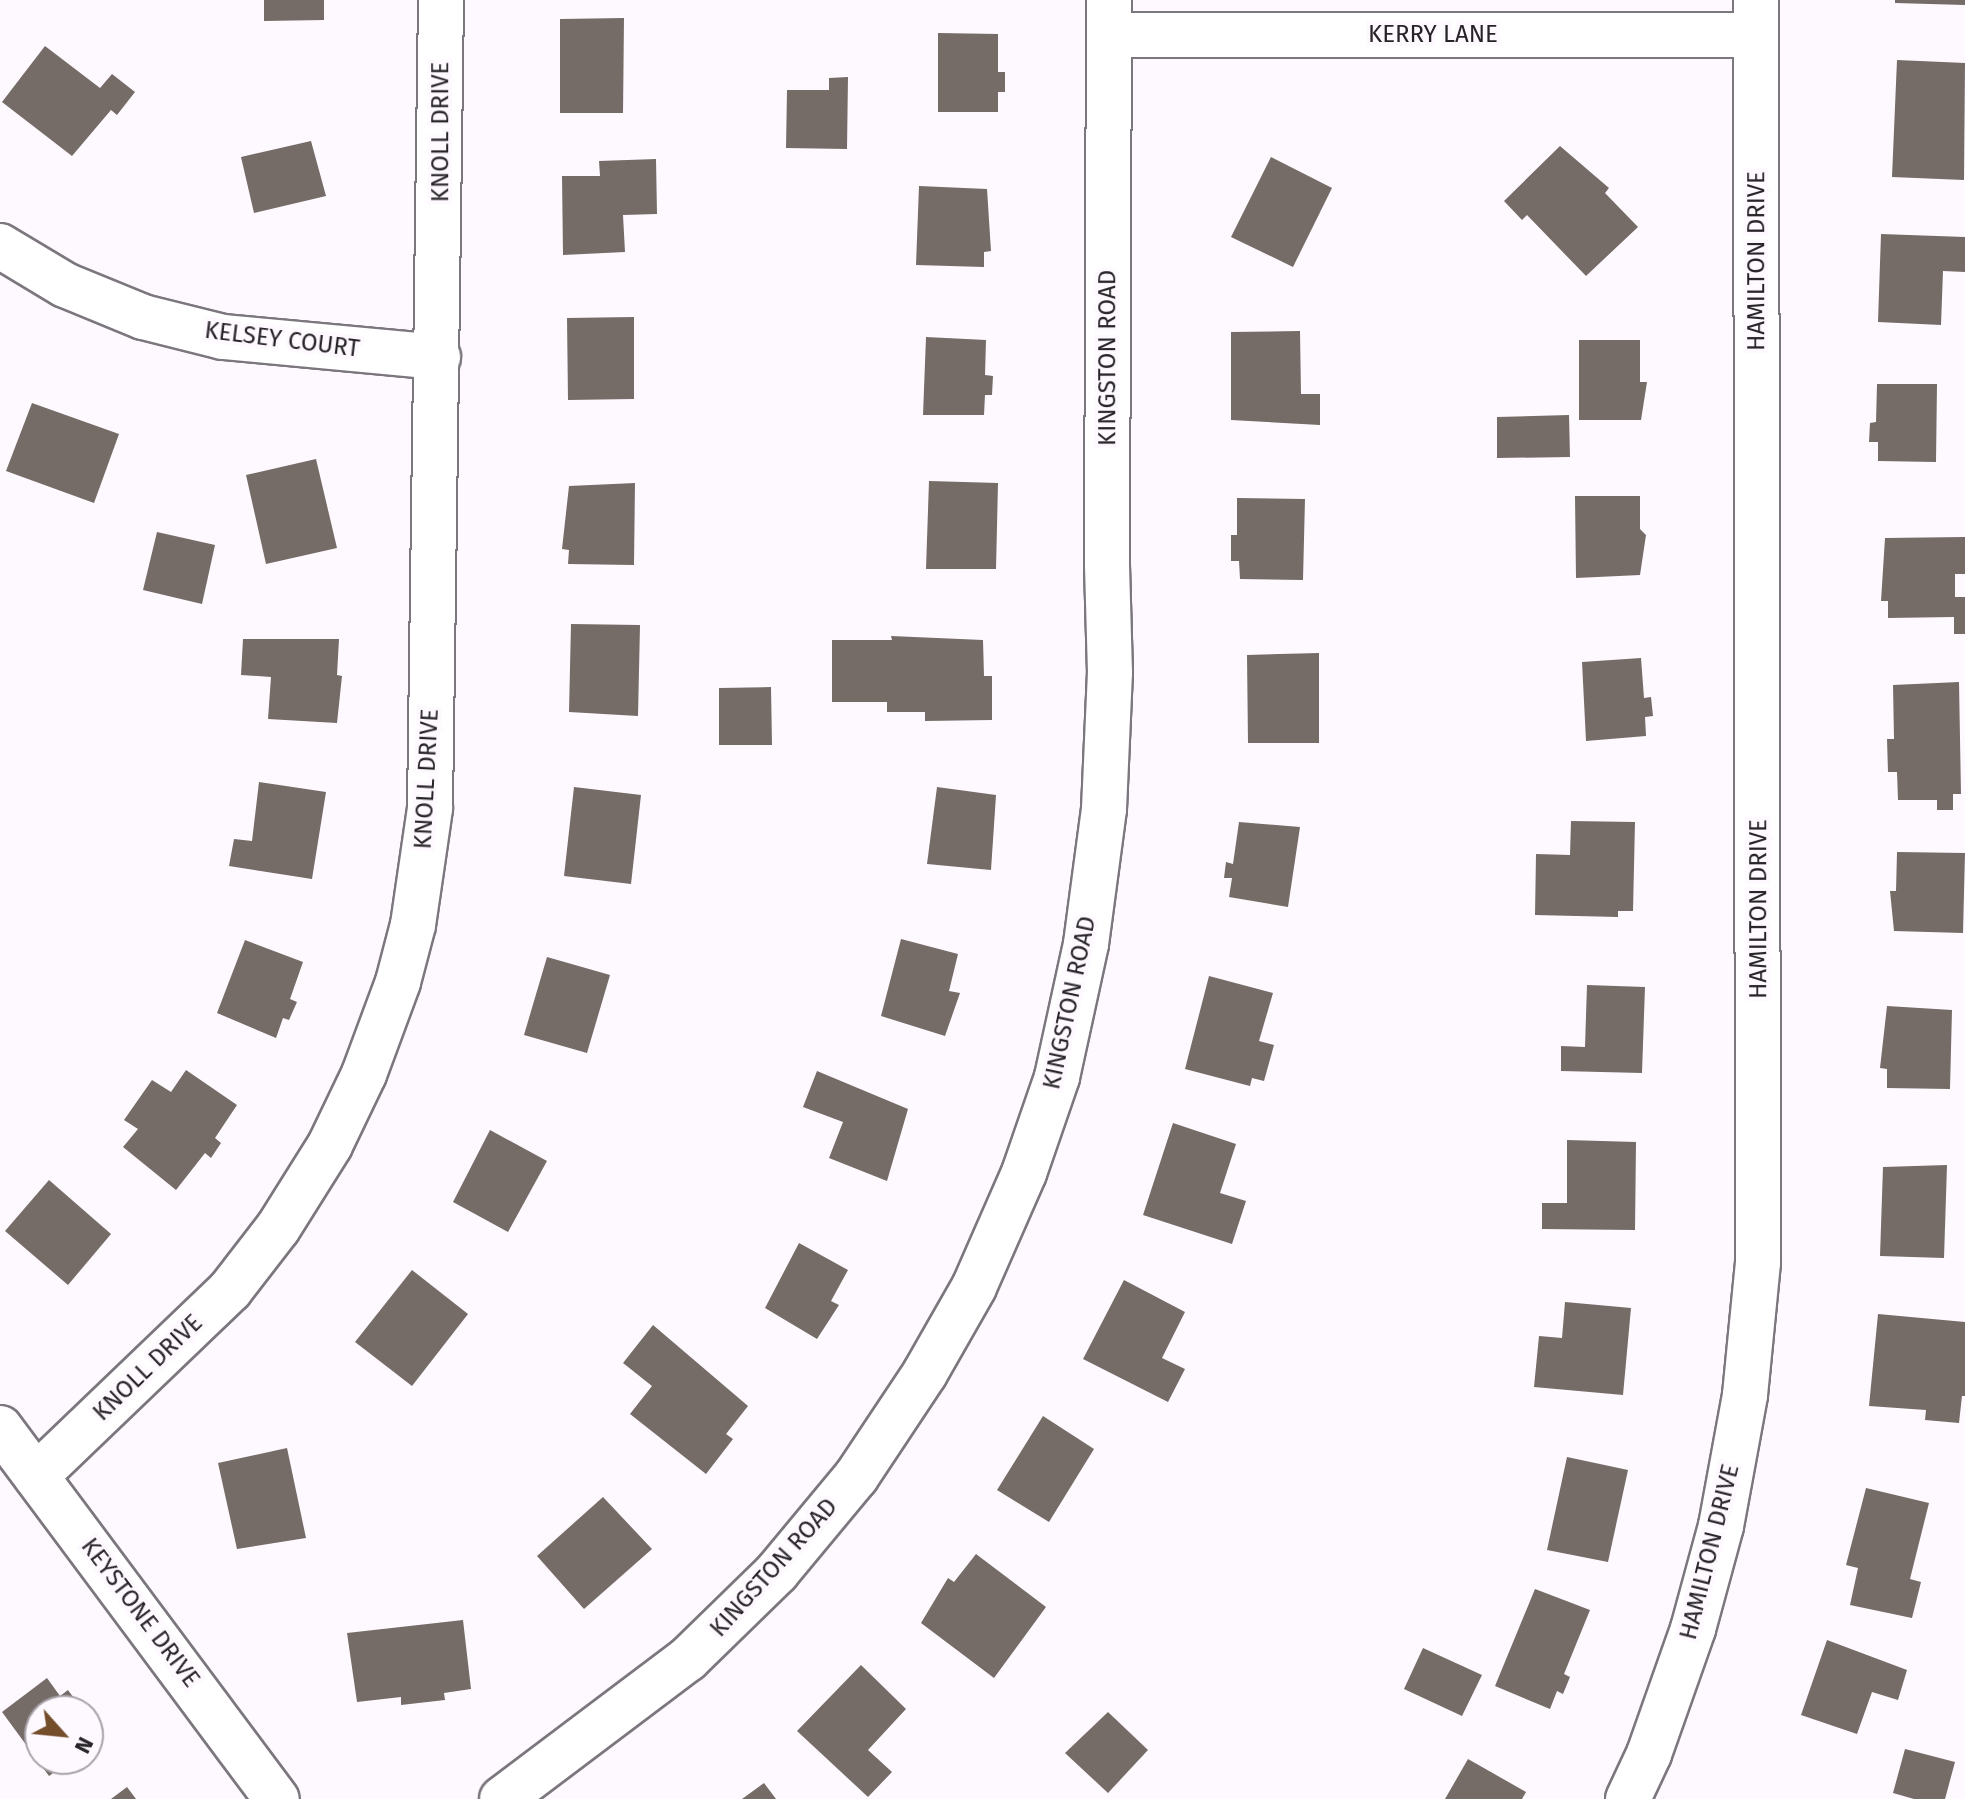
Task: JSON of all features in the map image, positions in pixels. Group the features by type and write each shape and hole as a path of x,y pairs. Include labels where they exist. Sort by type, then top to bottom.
{"street":[{"name":"KNOLL DRIVE","path":"36,1476 230,1290 278,1228 330,1145 364,1074 398,982 413,925 430,808 441,0"},
{"name":"KERRY LANE","path":"1109,18 1756,18"},
{"name":"KINGSTON ROAD","path":"502,1799 688,1659 777,1572 856,1477 925,1373 974,1287 1024,1173 1057,1077 1083,959 1104,809 1110,673 1107,564 1109,18"},
{"name":"HAMILTON DRIVE","path":"1628,1799 1649,1754 1693,1629 1721,1526 1745,1395 1758,1263 1756,18"},
{"name":"KELSEY COURT","path":"0,246 65,285 143,317 223,337 438,357"},
{"name":"KEYSTONE DRIVE","path":"0,1428 277,1799"}],"building":[{"path":"264,0 324,0 324,20 264,21"},
{"path":"1895,0 1965,0 1965,5 1895,3"},
{"path":"624,18 623,113 560,113 560,19"},
{"path":"938,33 998,34 998,72 1005,72 1005,92 998,92 998,112 938,112"},
{"path":"45,46 100,88 112,74 135,92 117,115 111,110 72,156 2,102"},
{"path":"1897,60 1965,63 1964,180 1892,177"},
{"path":"848,77 847,149 786,148 787,90 829,90 829,78"},
{"path":"311,141 326,196 254,213 241,157"},
{"path":"1560,146 1609,188 1605,193 1638,227 1586,276 1527,215 1522,220 1504,201"},
{"path":"1271,157 1332,188 1293,267 1231,237"},
{"path":"656,159 657,214 623,215 625,252 563,255 562,176 600,176 599,161"},
{"path":"919,186 987,189 991,251 984,252 984,267 916,265"},
{"path":"1881,234 1965,237 1965,272 1943,271 1941,325 1878,322"},
{"path":"634,317 634,399 568,400 567,318"},
{"path":"1300,331 1301,394 1320,394 1320,425 1231,420 1231,332"},
{"path":"926,337 986,340 985,375 993,376 992,395 985,395 984,415 923,415"},
{"path":"1579,340 1640,340 1640,382 1647,382 1641,420 1579,420"},
{"path":"1877,384 1937,384 1936,462 1878,461 1878,442 1869,442 1870,423 1876,422"},
{"path":"32,403 119,434 94,503 6,471"},
{"path":"1569,415 1570,457 1497,458 1497,417"},
{"path":"316,459 337,548 266,564 246,475"},
{"path":"929,481 998,483 996,569 926,569"},
{"path":"635,483 634,565 568,564 569,550 562,549 569,486"},
{"path":"1575,496 1640,496 1640,529 1646,535 1640,575 1576,578"},
{"path":"1237,498 1305,499 1303,580 1240,579 1239,561 1231,561 1231,535 1237,535"},
{"path":"157,532 215,545 202,604 143,590"},
{"path":"1965,537 1965,574 1955,574 1955,597 1965,597 1965,634 1954,634 1954,617 1888,618 1888,601 1881,601 1885,538"},
{"path":"571,624 640,625 638,716 569,712"},
{"path":"891,636 983,640 984,676 992,676 992,720 925,721 925,712 887,712 887,702 832,702 832,640 892,640"},
{"path":"243,639 339,639 337,675 342,676 337,723 268,719 271,677 241,675"},
{"path":"1319,653 1319,743 1248,743 1247,655"},
{"path":"1641,658 1644,698 1651,697 1653,716 1645,717 1646,736 1586,741 1582,662"},
{"path":"1959,682 1961,794 1953,794 1953,810 1937,810 1937,800 1898,800 1897,772 1888,772 1887,739 1894,739 1893,685"},
{"path":"771,687 772,745 719,745 719,688"},
{"path":"259,782 326,792 312,879 229,866 234,839 252,841"},
{"path":"574,787 641,795 631,884 564,876"},
{"path":"937,787 996,795 991,870 927,864"},
{"path":"1571,821 1635,822 1633,911 1618,911 1618,917 1535,915 1536,854 1570,855"},
{"path":"1239,822 1300,827 1288,907 1229,897 1232,878 1224,878 1226,862 1233,864"},
{"path":"1897,852 1965,853 1963,933 1894,931 1890,891 1896,891"},
{"path":"901,939 958,954 949,991 960,993 945,1036 881,1016"},
{"path":"245,940 303,962 290,999 297,1002 289,1020 283,1018 276,1038 217,1013"},
{"path":"547,957 610,975 587,1053 524,1035"},
{"path":"1209,976 1273,993 1259,1041 1274,1045 1264,1081 1252,1078 1250,1086 1185,1069"},
{"path":"1587,985 1645,987 1642,1073 1561,1071 1561,1046 1585,1047"},
{"path":"1887,1006 1952,1010 1950,1089 1887,1088 1887,1069 1880,1068"},
{"path":"186,1070 237,1105 215,1138 221,1143 211,1158 205,1153 176,1190 123,1147 138,1129 124,1120 152,1080 171,1092"},
{"path":"817,1071 908,1109 887,1181 829,1158 843,1122 803,1107"},
{"path":"1173,1123 1236,1144 1220,1193 1246,1201 1232,1244 1143,1215"},
{"path":"490,1130 547,1161 508,1232 453,1202"},
{"path":"1567,1140 1636,1142 1635,1230 1542,1229 1542,1203 1567,1203"},
{"path":"1947,1165 1944,1258 1880,1256 1883,1167"},
{"path":"49,1180 111,1234 68,1285 5,1231"},
{"path":"799,1243 848,1270 831,1301 839,1305 817,1339 765,1308"},
{"path":"412,1270 468,1314 412,1386 355,1342"},
{"path":"1124,1280 1185,1312 1162,1358 1185,1369 1168,1402 1083,1359"},
{"path":"1565,1302 1631,1308 1623,1395 1534,1387 1539,1336 1562,1338"},
{"path":"1878,1314 1965,1322 1965,1396 1962,1396 1959,1423 1925,1420 1926,1410 1869,1406"},
{"path":"653,1325 748,1406 726,1434 733,1439 706,1474 630,1414 652,1386 623,1363"},
{"path":"1043,1416 1094,1449 1049,1522 997,1490"},
{"path":"287,1448 306,1538 237,1549 218,1463"},
{"path":"1567,1457 1628,1470 1608,1562 1547,1550"},
{"path":"1866,1488 1929,1503 1910,1579 1921,1582 1912,1618 1850,1605 1858,1568 1846,1565"},
{"path":"603,1497 652,1549 584,1609 537,1556"},
{"path":"976,1554 1046,1607 994,1678 921,1623 948,1578 954,1582"},
{"path":"1535,1589 1590,1610 1564,1674 1570,1677 1563,1694 1557,1691 1550,1709 1495,1686"},
{"path":"463,1620 471,1689 444,1693 445,1700 401,1705 401,1697 357,1702 347,1633"},
{"path":"1827,1640 1907,1670 1898,1700 1872,1692 1857,1734 1801,1715"},
{"path":"1423,1648 1482,1675 1462,1716 1404,1689"},
{"path":"861,1665 906,1709 868,1750 892,1772 868,1797 797,1731"},
{"path":"47,1678 59,1695 24,1695"},
{"path":"24,1695 24,1742 2,1712"},
{"path":"1108,1712 1148,1750 1108,1793 1065,1753"},
{"path":"1905,1749 1955,1762 1945,1799 1914,1799 1893,1793"},
{"path":"1468,1759 1526,1792 1522,1799 1445,1799"},
{"path":"764,1783 776,1799 742,1799"},
{"path":"127,1787 136,1799 111,1799"}]}
